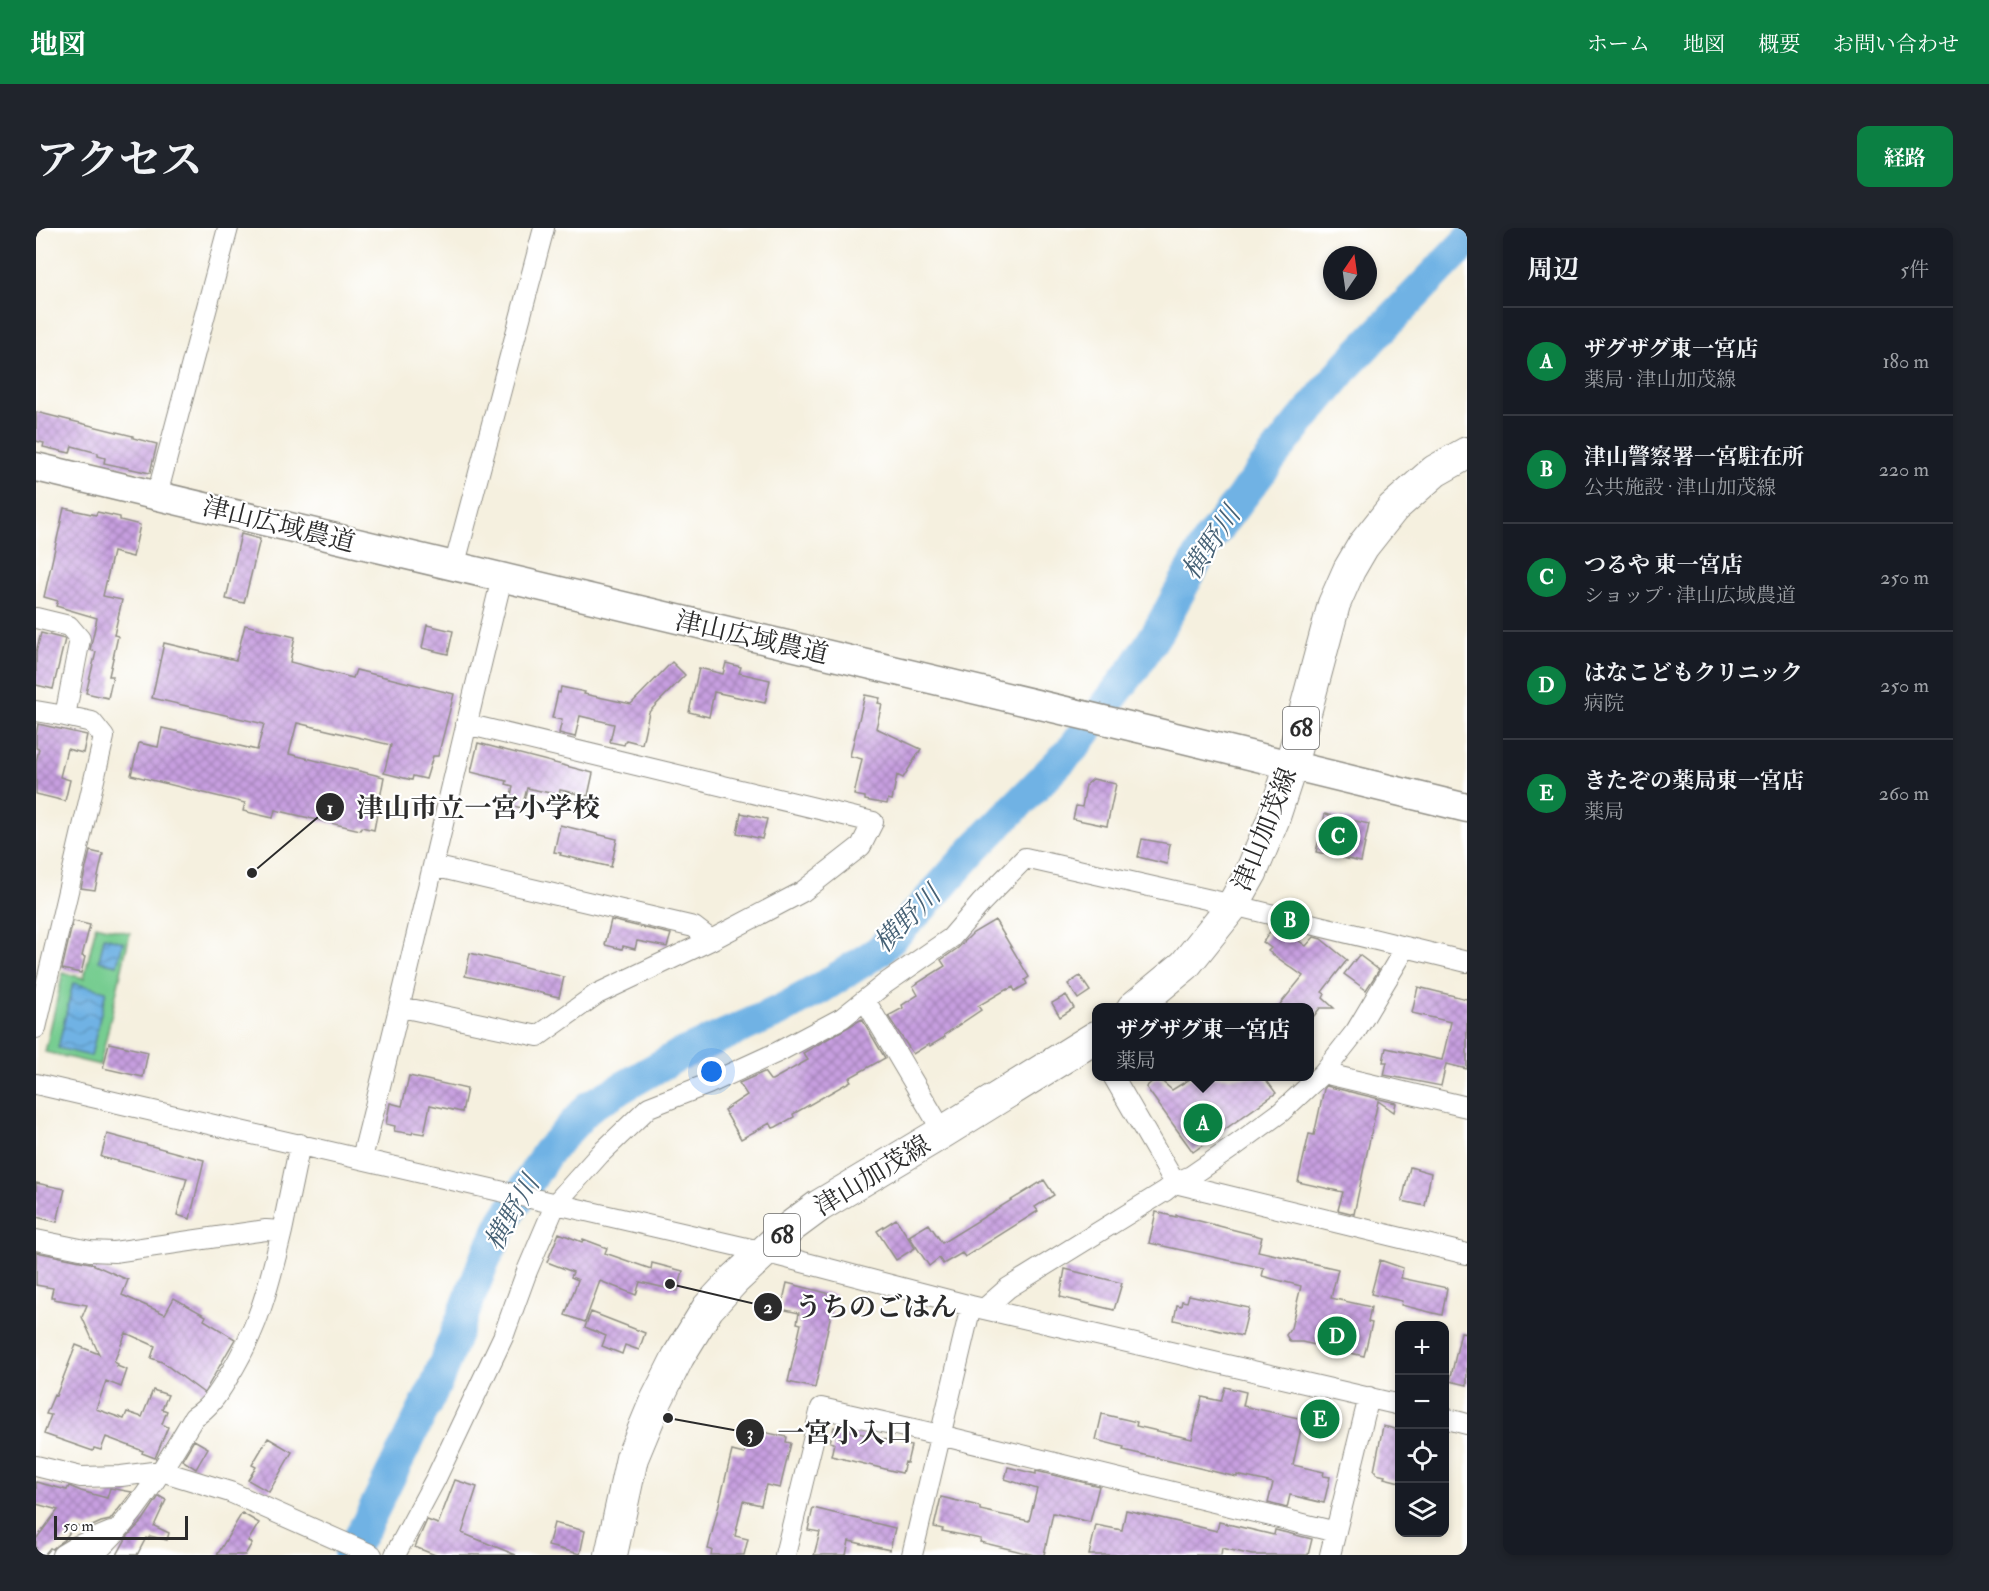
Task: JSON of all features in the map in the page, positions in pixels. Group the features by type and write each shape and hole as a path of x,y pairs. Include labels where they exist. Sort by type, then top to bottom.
{"main road":[{"name":"津山加茂線","path":"1139,1003 1185,965 1233,905 1251,873 1273,820 1291,765 1334,604 1363,546 1393,508 1435,471 1467,453"},
{"name":"津山加茂線","path":"611,1555 632,1458 654,1405 673,1367 708,1308 734,1280 792,1226 819,1206 1092,1044"}],"street":[{"path":"157,495 228,228"},
{"path":"454,567 544,228"},
{"name":"津山広域農道","path":"36,467 1467,808"},
{"path":"362,1158 401,1007 502,578"},
{"path":"36,618 69,626 80,639 65,716"},
{"path":"36,711 92,722 104,737 36,1028"},
{"path":"401,1007 538,1036 597,994 711,940 802,892 861,846 873,822 466,724"},
{"path":"395,1555 436,1478 503,1337 527,1271 556,1203 600,1154 650,1107 708,1084 842,1018 951,938 1024,858 1233,905 1467,962"},
{"path":"433,866 694,927 711,940"},
{"path":"912,1555 940,1435 978,1307 1175,1183 1191,1176 1281,1112 1323,1073 1356,1031 1406,947"},
{"path":"865,1000 943,1132"},
{"path":"1323,1073 1467,1107"},
{"path":"1115,1081 1175,1183 1467,1254"},
{"path":"36,1084 764,1252 978,1307 1395,1405"},
{"path":"93,1555 116,1531 161,1471 194,1416 202,1412 215,1398 245,1349 268,1289 300,1144"},
{"path":"36,1240 90,1251 114,1252 266,1230 282,1231"},
{"path":"1330,1555 1369,1397"},
{"path":"785,1555 821,1408 1336,1532"},
{"path":"1449,1419 1467,1424"},
{"path":"36,1466 81,1477 121,1476 161,1471 230,1492 372,1555"},
{"path":"62,1555 77,1546 116,1531"}],"green space":[{"path":"96,925 130,933 100,1065 45,1052 63,973 84,978"}],"water":[{"path":"104,937 123,942 117,965 99,961"},
{"path":"73,983 106,991 91,1056 58,1048"}],"building":[{"path":"36,412 157,444 150,473 104,463 105,458 98,456 98,453 72,446 70,453 43,447 44,443 36,441"},
{"path":"64,508 96,515 97,512 120,517 120,520 140,525 133,557 113,552 103,596 122,600 114,635 118,636 109,676 113,676 108,698 86,693 96,652 90,650 97,618 56,606 58,601 44,597"},
{"path":"241,534 260,539 244,603 226,599"},
{"path":"245,625 295,637 290,662 353,678 356,670 454,694 438,756 433,756 426,779 413,776 412,780 384,773 391,745 297,723 289,754 384,777 374,830 362,827 360,830 275,810 273,818 243,811 245,803 131,775 139,743 158,747 162,728 257,750 264,724 152,698 164,643 236,660"},
{"path":"427,625 453,631 448,654 422,648"},
{"path":"41,633 65,639 53,689 36,685 36,652"},
{"path":"672,662 685,675 649,712 642,744 626,740 624,745 610,742 614,724 580,716 575,737 559,733 562,720 552,718 561,687 631,704"},
{"path":"726,663 741,667 739,673 770,680 765,703 714,692 709,717 689,712 699,668 723,674"},
{"path":"865,695 880,698 878,703 882,704 876,728 921,749 903,778 897,775 892,800 888,799 887,804 865,800 865,797 854,795 862,759 850,756"},
{"path":"38,724 87,735 83,753 67,749 60,777 70,780 65,801 36,794"},
{"path":"478,743 593,773 588,796 560,790 559,795 527,788 522,808 509,805 513,786 506,784 507,781 471,772"},
{"path":"1093,779 1116,784 1107,826 1073,819 1076,806 1082,807 1086,785"},
{"path":"741,813 767,819 762,839 737,833"},
{"path":"1325,814 1369,824 1361,862 1316,852"},
{"path":"560,825 617,839 611,867 554,852"},
{"path":"1142,839 1170,844 1167,864 1138,857"},
{"path":"90,851 103,854 95,890 81,888"},
{"path":"611,920 671,934 667,947 637,941 635,949 605,945"},
{"path":"995,920 1029,977 1025,980 1027,984 1015,991 1013,987 1007,989 978,1006 981,1010 944,1035 945,1037 913,1054 888,1016 903,1008 902,1005 918,995 913,986 945,966 941,960 973,933"},
{"path":"73,921 90,925 82,956 85,957 81,973 62,969"},
{"path":"1273,927 1284,930 1306,946 1314,937 1321,939 1347,960 1322,992 1325,994 1323,998 1334,1008 1320,1008 1314,1016 1314,1003 1281,1003 1303,976 1268,951 1271,948 1263,942"},
{"path":"470,953 564,977 559,997 465,976"},
{"path":"1359,955 1379,970 1366,990 1344,974"},
{"path":"1080,976 1090,991 1078,999 1068,984"},
{"path":"1418,987 1467,999 1467,1069 1446,1064 1441,1086 1384,1075 1387,1062 1383,1062 1386,1048 1442,1060 1451,1022 1412,1013"},
{"path":"1066,995 1074,1008 1060,1017 1052,1003"},
{"path":"862,1019 885,1058 849,1078 851,1081 793,1114 794,1117 773,1128 770,1123 741,1139 724,1110 747,1095 739,1083 764,1072 772,1080 808,1060 803,1053"},
{"path":"109,1043 148,1052 143,1077 103,1068"},
{"path":"409,1076 467,1089 462,1112 430,1105 424,1134 394,1131 395,1126 386,1124 390,1103 402,1106"},
{"path":"1153,1081 1162,1081 1172,1090 1187,1081 1267,1081 1276,1093 1193,1152 1146,1087"},
{"path":"1326,1086 1396,1103 1394,1112 1378,1101 1354,1214 1338,1210 1343,1192 1298,1182 1309,1134 1314,1135"},
{"path":"107,1134 204,1160 190,1219 177,1215 187,1178 101,1157"},
{"path":"1410,1167 1431,1173 1425,1206 1402,1201"},
{"path":"1044,1180 1054,1195 1035,1207 1038,1211 965,1257 962,1253 943,1264 939,1258 929,1266 909,1236 929,1224 942,1243"},
{"path":"36,1183 65,1189 57,1222 36,1217"},
{"path":"1156,1212 1262,1237 1258,1251 1338,1269 1331,1298 1371,1307 1368,1322 1372,1323 1364,1356 1302,1342 1290,1342 1286,1335 1291,1328 1301,1286 1262,1276 1264,1268 1149,1243"},
{"path":"896,1219 915,1248 896,1260 877,1231"},
{"path":"559,1233 607,1248 605,1253 651,1269 652,1263 683,1271 678,1291 640,1282 636,1295 600,1281 585,1322 565,1315 578,1280 571,1277 573,1272 547,1262"},
{"path":"36,1252 90,1263 128,1280 122,1295 165,1314 174,1298 206,1316 204,1320 235,1339 204,1393 162,1362 151,1358 155,1346 126,1333 114,1362 118,1364 117,1366 127,1370 121,1387 106,1381 96,1409 124,1419 127,1412 142,1417 153,1390 168,1395 162,1409 167,1411 162,1424 168,1427 155,1458 106,1437 101,1450 94,1448 93,1451 44,1434 51,1415 46,1414 54,1395 56,1396 76,1345 99,1354 82,1317 87,1305 54,1299 51,1297 53,1288 36,1285"},
{"path":"1380,1260 1403,1268 1401,1278 1447,1288 1442,1315 1401,1305 1402,1301 1371,1294"},
{"path":"1065,1269 1122,1283 1114,1310 1060,1297"},
{"path":"787,1283 835,1295 815,1388 788,1382 801,1324 797,1323 799,1313 781,1309"},
{"path":"1189,1295 1249,1308 1242,1336 1174,1320 1177,1305 1181,1306 1182,1301 1187,1302"},
{"path":"591,1312 645,1333 639,1350 625,1345 622,1354 602,1346 606,1336 585,1327"},
{"path":"1461,1332 1467,1333 1467,1385 1450,1381"},
{"path":"1225,1387 1246,1392 1243,1406 1303,1419 1293,1465 1324,1472 1323,1476 1330,1477 1324,1503 1290,1495 1287,1508 1268,1503 1273,1483 1237,1475 1237,1477 1123,1450 1124,1447 1096,1440 1102,1414 1137,1422 1136,1426 1192,1439 1202,1397 1221,1401"},
{"path":"1309,1408 1333,1414 1330,1429 1306,1424"},
{"path":"1383,1426 1395,1429 1395,1481 1384,1478 1385,1476 1376,1474 1374,1471"},
{"path":"834,1427 911,1446 902,1473 831,1456 834,1443 830,1442"},
{"path":"749,1429 787,1437 786,1442 791,1443 780,1488 766,1485 761,1505 743,1501 735,1536 748,1539 744,1555 711,1555 712,1550 708,1549 732,1451 744,1454"},
{"path":"268,1438 292,1452 269,1492 248,1480 256,1467 252,1465"},
{"path":"194,1440 208,1448 196,1469 182,1460"},
{"path":"1008,1467 1036,1474 1036,1471 1099,1486 1090,1522 1053,1513 1044,1555 1034,1555 980,1542 981,1539 942,1531 943,1529 934,1527 941,1497 975,1505 980,1507 980,1510 1029,1521 1037,1489 1005,1479"},
{"path":"455,1480 477,1487 462,1533 516,1555 435,1555 415,1547 427,1520 438,1524"},
{"path":"36,1482 67,1490 69,1486 107,1498 110,1488 132,1492 110,1520 88,1528 75,1525 64,1540 52,1549 50,1548 44,1555 36,1555 36,1539 58,1510 36,1504"},
{"path":"159,1496 166,1500 154,1526 169,1533 167,1540 150,1536 146,1538 137,1555 117,1555 127,1537 143,1520"},
{"path":"813,1508 895,1528 890,1550 849,1541 846,1555 814,1555 820,1532 808,1530"},
{"path":"1126,1510 1217,1531 1219,1522 1274,1535 1275,1530 1312,1539 1308,1555 1252,1555 1222,1548 1221,1555 1089,1555 1096,1525 1122,1530"},
{"path":"242,1513 259,1523 248,1541 252,1543 245,1555 217,1555"},
{"path":"554,1523 585,1531 580,1554 548,1546"}],"waterway":[{"name":"横野川","path":"349,1555 437,1382 484,1261 504,1221 547,1153 590,1106 677,1056 779,1011 821,988 879,951 1074,747 1135,667 1158,631 1207,542 1291,433 1348,364 1467,241"}],"place":[{"name":"つるや 東一宮店","path":"1338,836"},
{"name":"津山市立一宮小学校","path":"252,873"},
{"name":"津山警察署一宮駐在所","path":"1290,920"},
{"name":"ザグザグ東一宮店","path":"1203,1123"},
{"name":"うちのごはん","path":"670,1284"},
{"name":"はなこどもクリニック","path":"1337,1336"},
{"name":"一宮小入口","path":"668,1418"},
{"name":"きたぞの薬局東一宮店","path":"1320,1419"}]}
